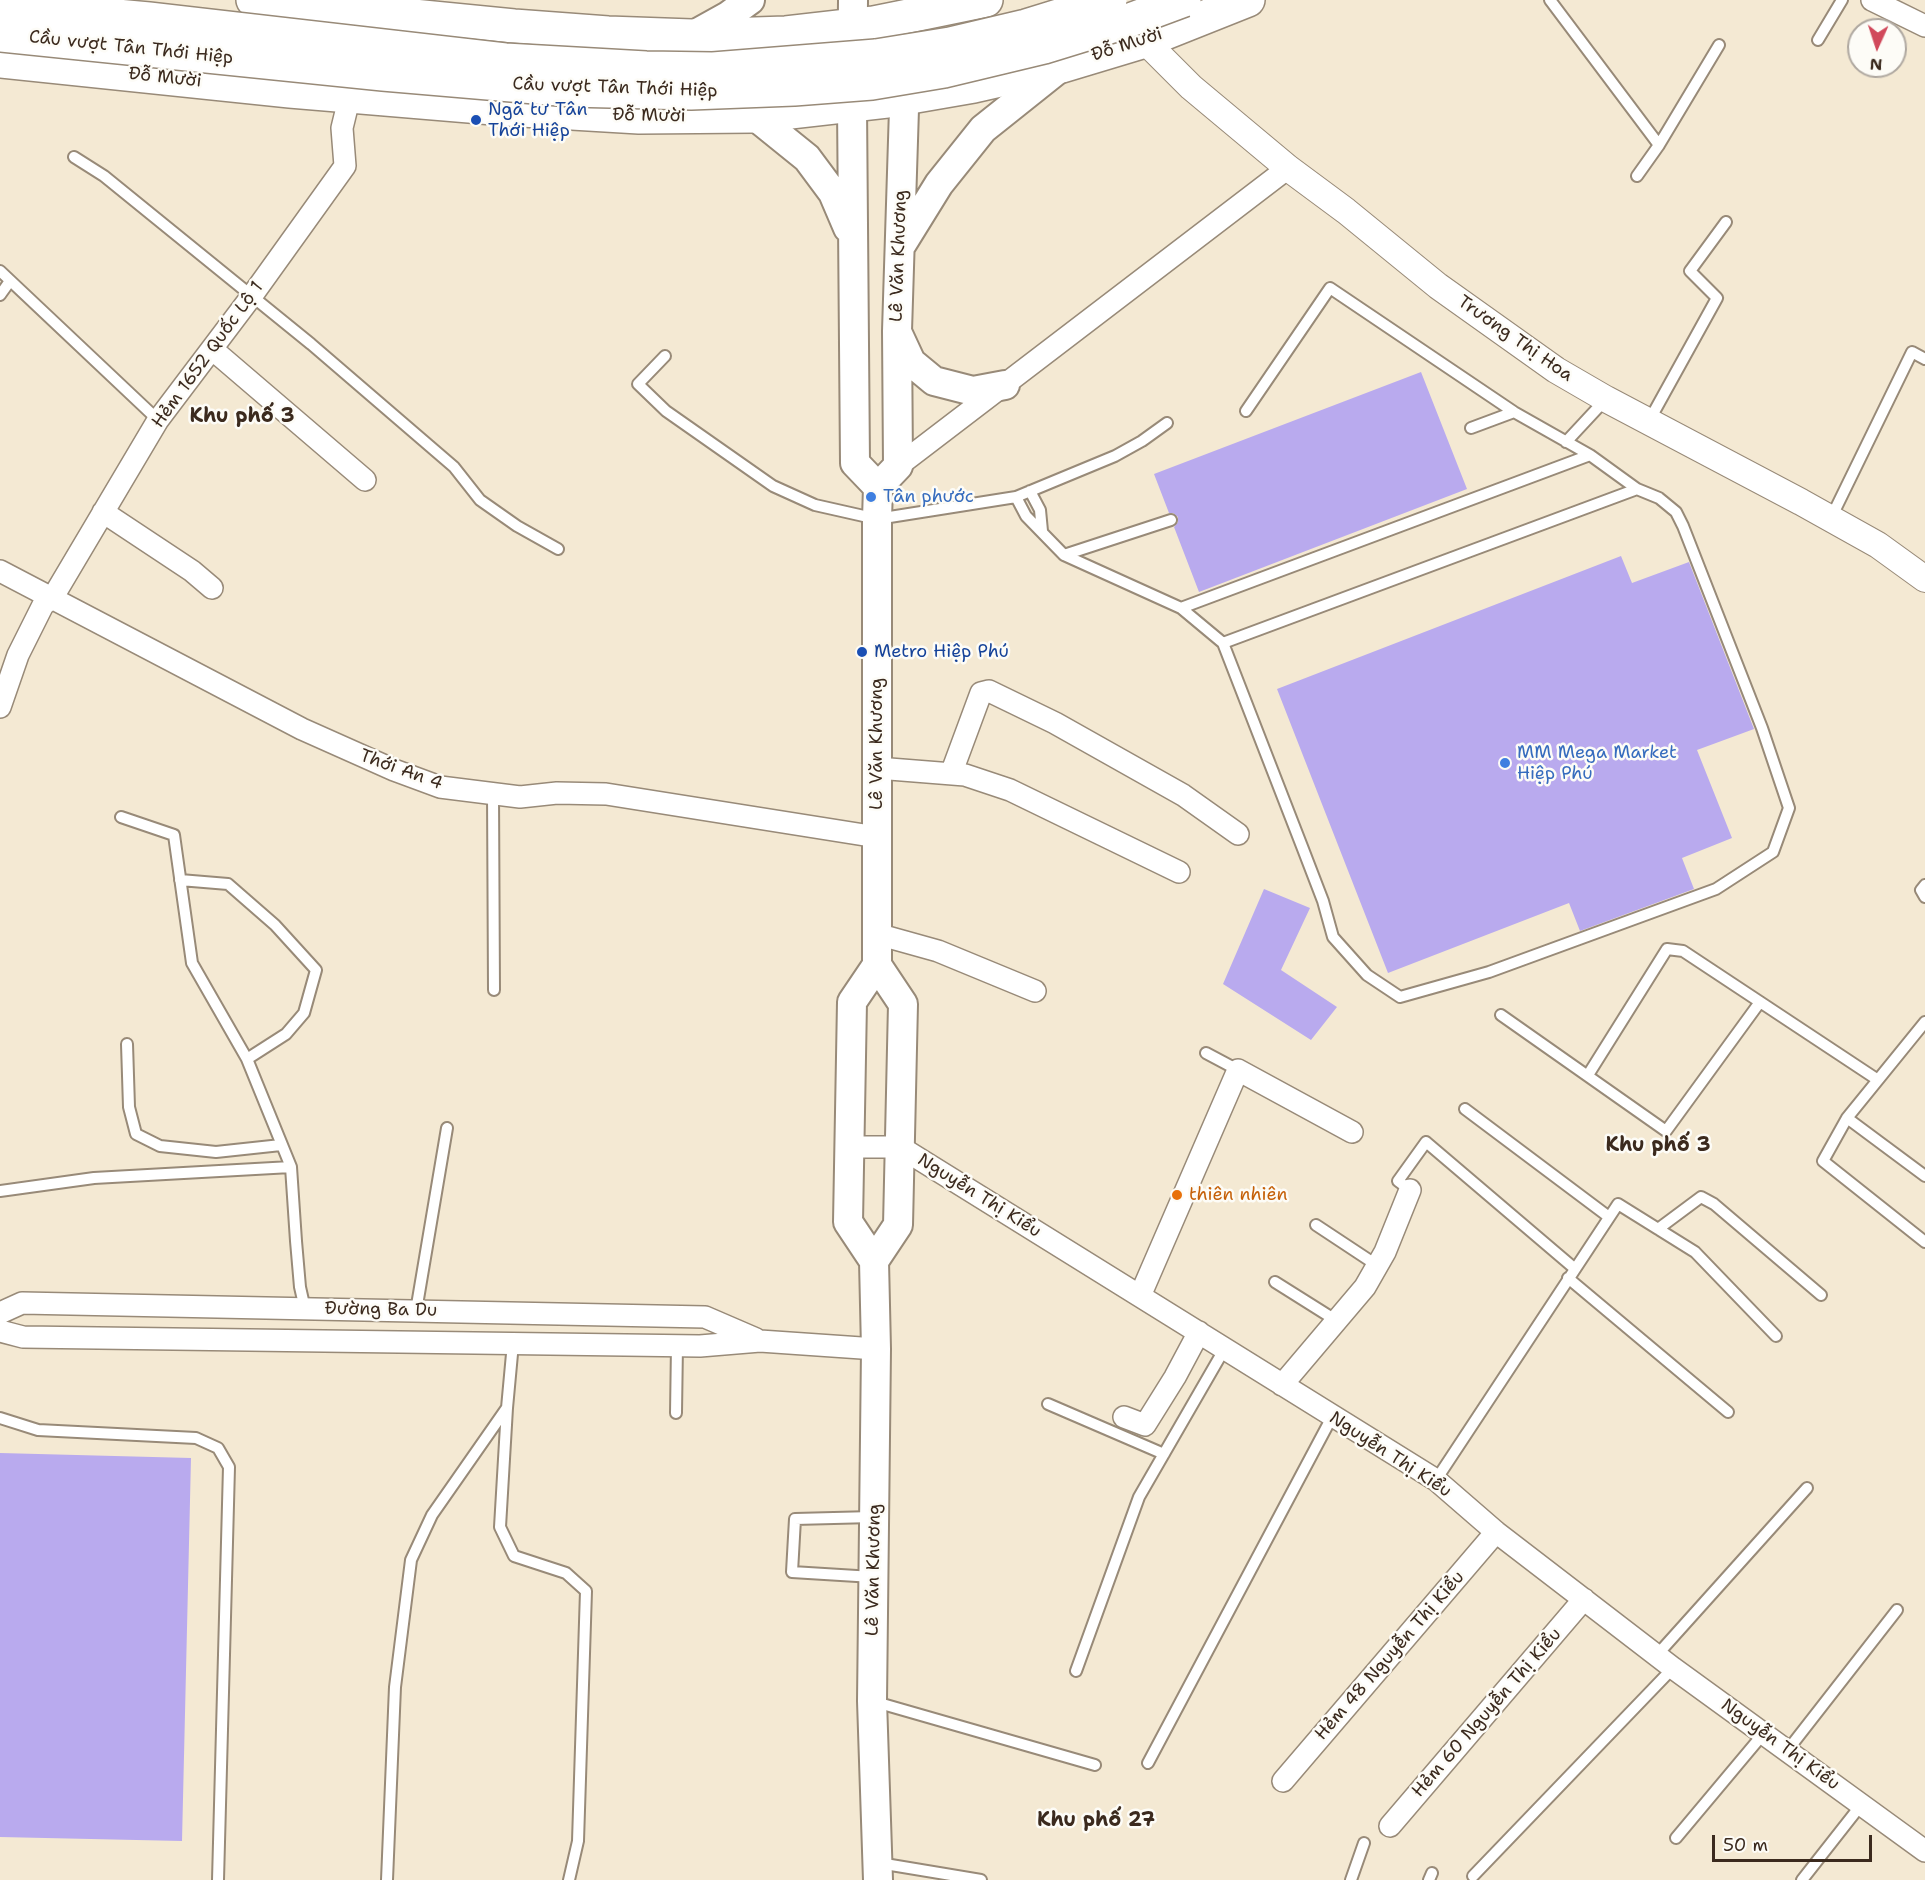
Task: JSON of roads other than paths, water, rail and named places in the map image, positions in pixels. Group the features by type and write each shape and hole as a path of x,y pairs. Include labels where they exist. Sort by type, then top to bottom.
{"highway":[{"path":"253,0 403,8 608,33 692,36 778,33 852,13 974,3 974,86"},
{"name":"Cầu vượt Tân Thới Hiệp","path":"0,5 149,19 505,60 646,68 713,69 876,56 950,44 1026,26 1110,0"},
{"name":"Cầu vượt Tân Thới Hiệp","path":"0,35 395,75 570,90 692,93 873,83 944,70 1044,47 1122,23 1184,0"},
{"name":"Đỗ Mười","path":"0,61 505,109 639,117 768,115 904,98 974,86 1062,66 1145,41 1248,0"},
{"path":"768,115 778,33"}],"main road":[{"path":"692,36 728,16 750,0"},
{"name":"Lê Văn Khương","path":"898,466 897,331 905,8"},
{"path":"852,13 855,463 878,487 898,466"},
{"path":"899,249 939,184 983,129 1062,66"},
{"path":"768,115 807,158 833,193 853,239"},
{"path":"897,331 911,362 934,381 973,391 1005,385"},
{"name":"Lê Văn Khương","path":"877,965 878,487"},
{"path":"877,965 903,1004 898,1225 874,1261 848,1222 852,1002 877,965"},
{"name":"Lê Văn Khương","path":"874,1261 876,1349 872,1701 878,1871"}],"street":[{"path":"1872,0 1925,26"},
{"name":"Trương Thị Hoa","path":"1145,41 1191,87 1287,168 1346,211 1438,286 1556,370 1878,545 1925,579"},
{"name":"Hẻm 1652 Quốc Lộ 1","path":"0,707 18,655 43,605 54,597 158,420 251,297 345,166 342,128 350,95"},
{"path":"898,466 1287,168"},
{"path":"212,349 365,480"},
{"path":"103,512 184,566 212,588"},
{"name":"Thới An 4","path":"0,571 54,597 226,691 302,729 373,761 440,787 520,797 557,793 606,794 877,837"},
{"path":"951,774 981,693 989,691 1055,723 1183,795 1238,834"},
{"path":"877,768 965,775 1010,790 1179,872"},
{"path":"877,934 938,951 1035,992"},
{"path":"1140,1296 1238,1070 1352,1132"},
{"name":"Nguyễn Thị Kiểu","path":"849,1147 900,1148 1436,1480 1496,1532 1665,1661 1861,1805 1922,1844"},
{"path":"1282,1385 1365,1287 1378,1266 1410,1190"},
{"name":"Đường Ba Du","path":"0,1313 22,1303 705,1317 760,1341"},
{"path":"305,1309 314,1340"},
{"name":"Đường Ba Du","path":"0,1331 23,1337 513,1344 700,1346 760,1341 876,1349"},
{"path":"1124,1417 1145,1425 1175,1377 1199,1332"},
{"name":"Hẻm 48 Nguyễn Thị Kiểu","path":"1283,1781 1496,1532"},
{"name":"Hẻm 60 Nguyễn Thị Kiểu","path":"1390,1826 1584,1599"}],"lane":[{"path":"1550,0 1659,145"},
{"path":"1818,40 1842,0"},
{"path":"1637,176 1659,145 1719,45"},
{"path":"74,157 104,176 311,344 453,467 480,500 517,526 558,549"},
{"path":"1649,421 1717,298 1690,271 1726,222"},
{"path":"0,271 158,420"},
{"path":"0,295 10,281"},
{"path":"1016,497 1026,516 1064,555 1181,608 1223,643 1323,901 1333,937 1367,975 1400,998 1489,972 1716,888 1773,852 1789,808 1762,728 1676,512 1659,498 1637,489 1590,455 1514,412 1330,288 1246,411"},
{"path":"1831,519 1912,352 1925,359"},
{"path":"665,356 638,384 666,411 773,486 815,505 877,519 1016,497 1115,456 1143,441 1167,423"},
{"path":"1566,442 1606,399"},
{"path":"1471,428 1514,412"},
{"path":"1181,608 1590,455"},
{"path":"1223,643 1637,489"},
{"path":"1030,491 1040,510 1042,531"},
{"path":"1064,555 1171,520"},
{"path":"493,792 494,990"},
{"path":"121,817 174,835 192,963 247,1059 291,1167 300,1287 305,1309"},
{"path":"180,880 228,884 275,925 316,970 304,1013 286,1034 247,1059"},
{"path":"1925,885 1921,890 1925,897"},
{"path":"1588,1075 1668,949 1683,951 1878,1080"},
{"path":"1501,1015 1666,1131 1760,1002"},
{"path":"1925,1022 1847,1118 1823,1161 1925,1242"},
{"path":"127,1044 129,1107 136,1134 160,1146 216,1152 281,1145"},
{"path":"1206,1053 1238,1070"},
{"path":"1465,1109 1609,1217"},
{"path":"1847,1118 1925,1176"},
{"path":"416,1311 447,1128"},
{"path":"1410,1190 1398,1181 1426,1142 1728,1413"},
{"path":"0,1191 94,1178 291,1167"},
{"path":"1658,1229 1701,1197 1714,1204 1821,1295"},
{"path":"1436,1480 1618,1204 1695,1252 1776,1336"},
{"path":"1316,1225 1378,1266"},
{"path":"1275,1282 1337,1322"},
{"path":"513,1344 500,1527 513,1556 566,1573 586,1591 578,1841 568,1880"},
{"path":"676,1413 677,1345"},
{"path":"1076,1671 1139,1497 1225,1348"},
{"path":"1048,1404 1164,1454"},
{"path":"387,1880 395,1687 411,1560 432,1515 507,1408"},
{"path":"1148,1762 1332,1417"},
{"path":"0,1418 38,1430 195,1438 219,1448 229,1467 218,1880"},
{"path":"1473,1876 1665,1661 1807,1488"},
{"path":"874,1517 795,1519 792,1572 874,1577"},
{"path":"1787,1751 1898,1610"},
{"path":"872,1701 1095,1765"},
{"path":"1676,1838 1764,1733"},
{"path":"1802,1880 1861,1805"},
{"path":"1351,1880 1364,1843"},
{"path":"878,1871 981,1880"}],"place":[{"name":"Ngã tư Tân Thới Hiệp","path":"476,120"},
{"name":"Tân phước","path":"871,497"},
{"name":"Metro Hiệp Phú","path":"862,652"},
{"name":"MM Mega Market Hiệp Phú","path":"1505,763"},
{"name":"thiên nhiên","path":"1177,1195"}],"district":[{"name":"Khu phố 3","path":"242,417"},
{"name":"Khu phố 3","path":"1658,1146"},
{"name":"Khu phố 27","path":"1096,1821"}]}
